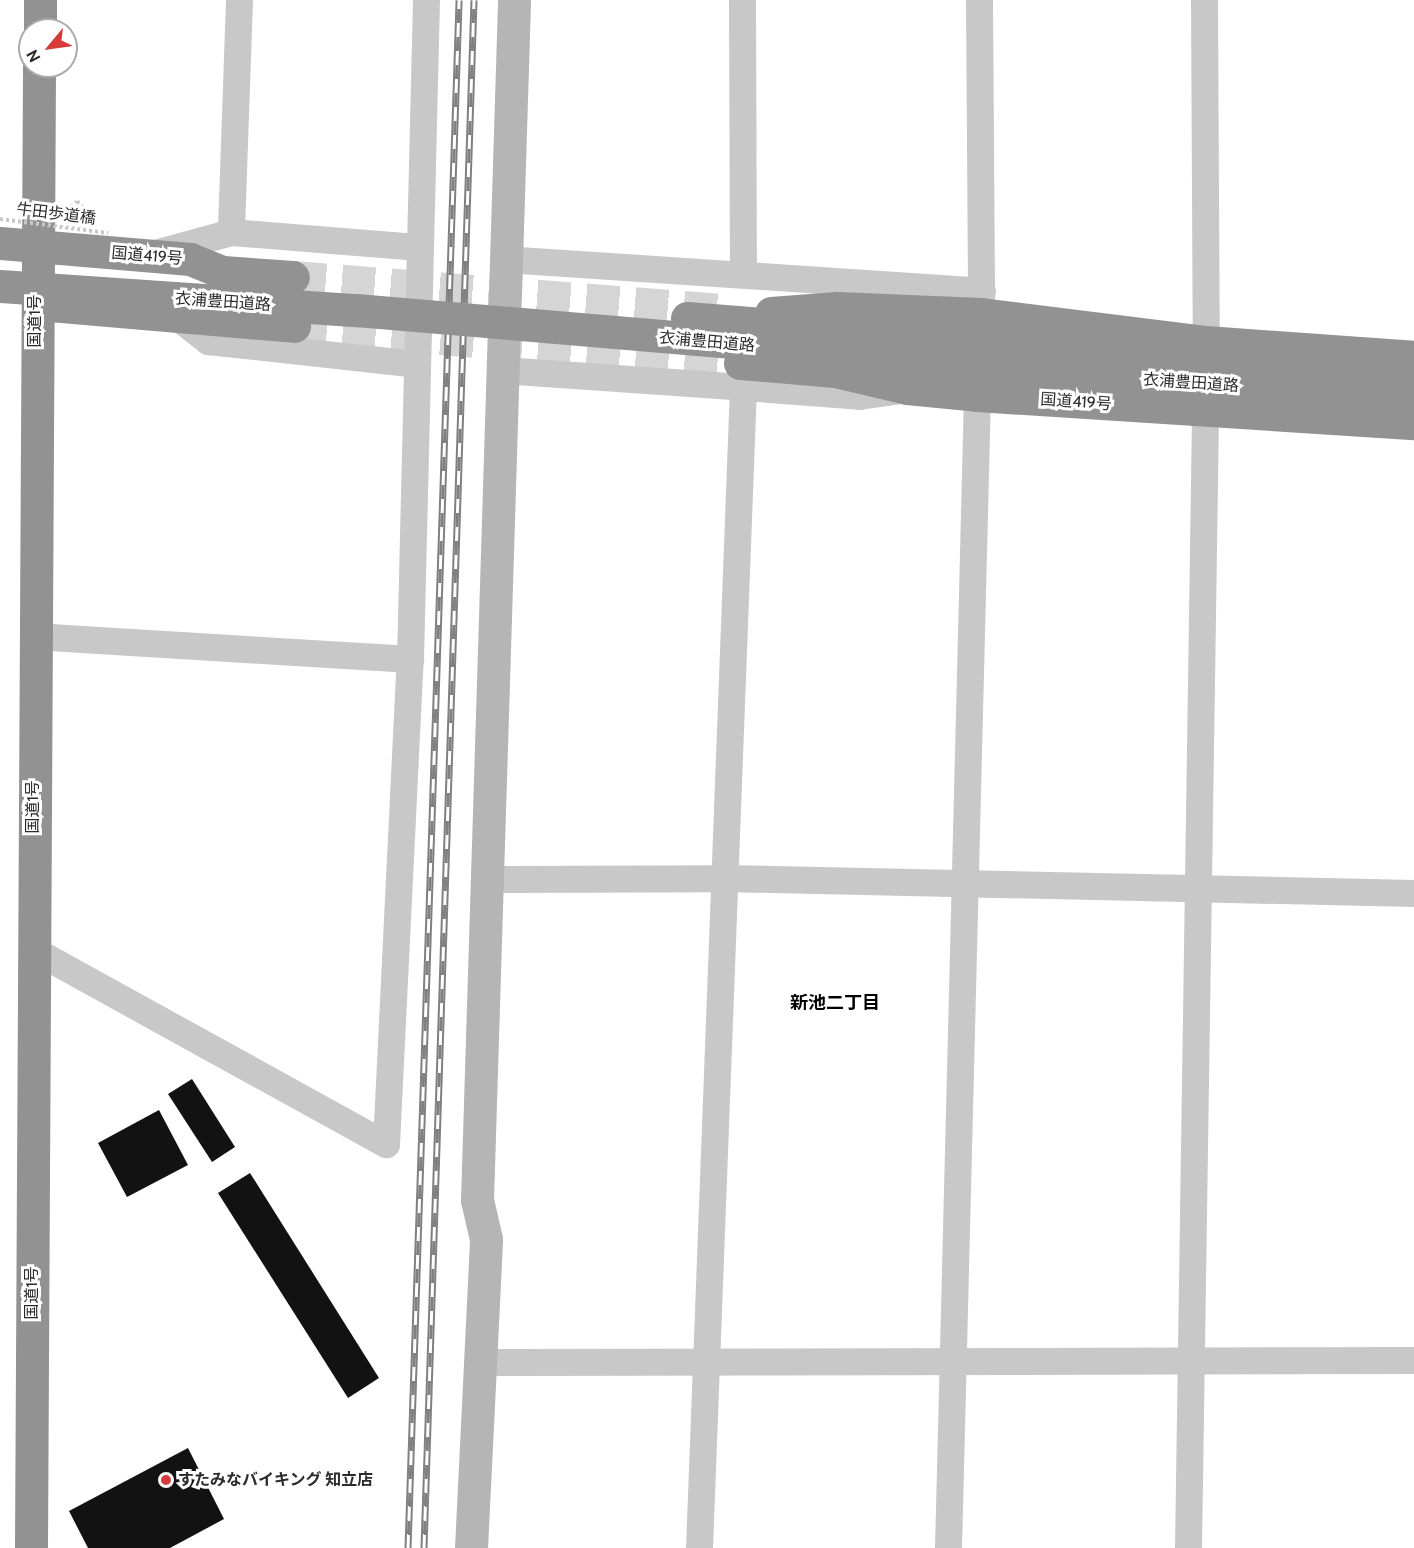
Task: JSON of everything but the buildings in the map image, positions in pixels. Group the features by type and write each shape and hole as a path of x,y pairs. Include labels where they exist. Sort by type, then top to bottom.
{"highway":[{"path":"40,0 40,18"},
{"name":"国道1号","path":"31,1548 35,246 39,78"},
{"name":"国道419号","path":"0,243 190,259 222,272 293,277"},
{"name":"衣浦豊田道路","path":"0,263 1414,375"},
{"name":"衣浦豊田道路","path":"0,286 356,310 1414,400"},
{"path":"0,302 294,326"},
{"path":"741,311 796,315 837,308 981,303 1206,342 1414,357"},
{"path":"977,395 981,303"},
{"path":"1205,412 1206,342"},
{"name":"国道419号","path":"741,375 835,371 907,388 977,395 1205,412 1414,423"}],"street":[{"path":"231,232 239,0"},
{"path":"34,950 386,1144 410,659 416,247 426,0"},
{"path":"471,1548 486,1239 477,1200 514,0"},
{"path":"742,0 743,274"},
{"path":"505,259 743,274 981,303 979,0"},
{"path":"1204,0 1206,342"},
{"path":"148,255 231,232 416,247"},
{"path":"176,316 207,341 416,364"},
{"path":"502,370 741,375 699,1548"},
{"path":"948,1548 968,883 977,395"},
{"path":"1188,1548 1200,891 1205,412"},
{"path":"33,636 410,659"},
{"path":"486,879 723,878 1200,891 1414,893"},
{"path":"481,1362 954,1359 1414,1360"}],"path":[{"name":"牛田歩道橋","path":"0,219 108,233 77,201 71,207 85,222"}],"tunnel":[{"path":"293,277 722,310"},
{"path":"294,326 740,363"}],"railway":[{"path":"408,1548 459,0"},
{"path":"424,1548 474,0"}],"place":[{"name":"すたみなバイキング 知立店","path":"166,1480"}],"district":[{"name":"新池二丁目","path":"835,1003"}]}
